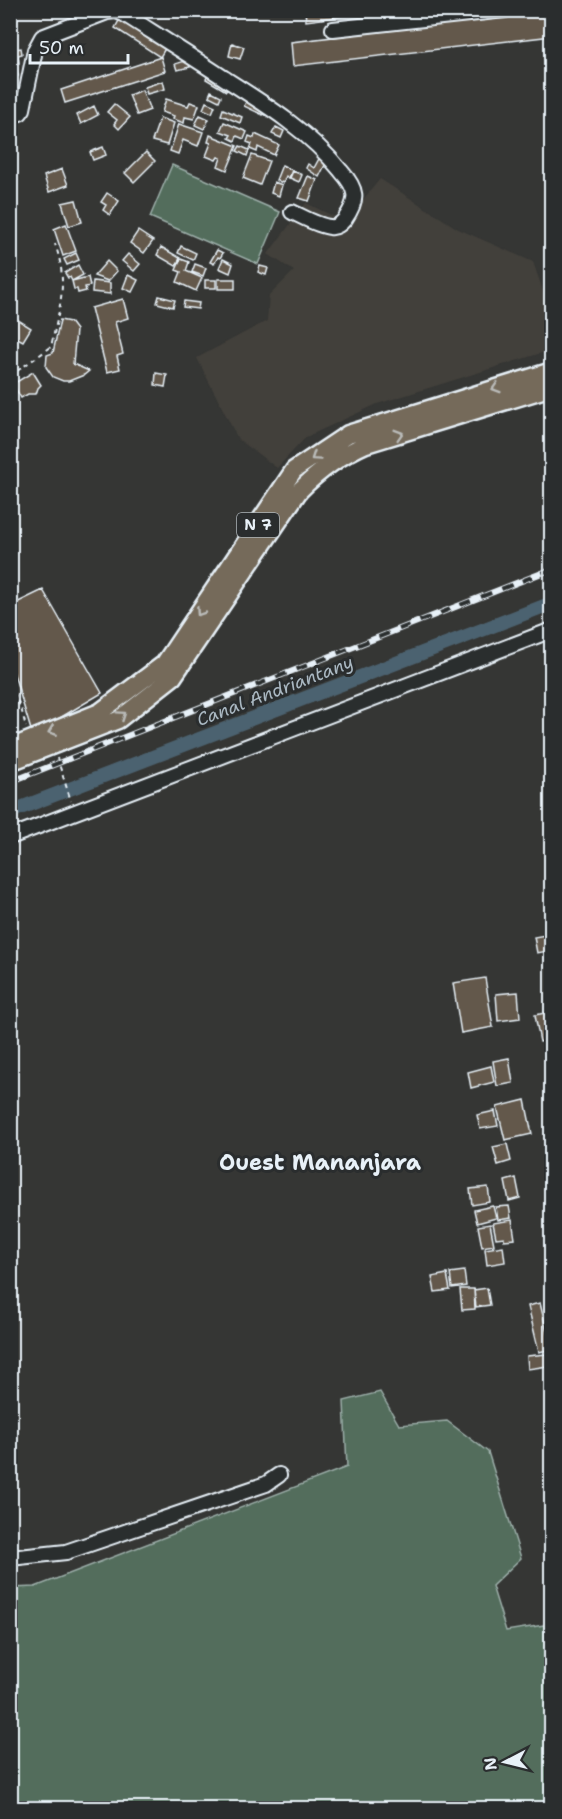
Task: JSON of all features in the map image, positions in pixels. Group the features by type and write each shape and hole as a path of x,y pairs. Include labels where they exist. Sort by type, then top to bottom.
{"main road":[{"name":"N 7","path":"10,748 100,712 164,664 294,470 348,434 552,371"},
{"name":"N 7","path":"10,762 118,720 173,677 299,491 313,476 366,444 552,387"}],"street":[{"path":"333,29 505,10"},
{"path":"10,116 16,115 23,109 35,50 44,35 107,12 116,11 268,106 318,146 341,170 353,189 355,201 353,207 341,224 335,227 328,227 292,212"},
{"path":"10,837 552,630"},
{"path":"10,1558 66,1552 266,1484 279,1474"}],"path":[{"path":"10,376 51,347 64,287 62,264 55,244"},
{"path":"10,685 21,708 29,741"},
{"path":"50,746 59,763 72,803"}],"shaded area":[{"path":"380,179 458,229 533,262 551,314 551,350 377,404 306,437 277,468 238,439 197,358 267,321 269,296 294,271 268,254 306,203 345,222"}],"green space":[{"path":"172,165 280,212 258,264 150,217"},
{"path":"380,1392 399,1425 447,1421 488,1452 521,1558 492,1586 506,1631 551,1624 551,1808 11,1808 11,1588 35,1587 347,1467 344,1401"}],"building":[{"path":"305,10 392,10 306,21"},
{"path":"552,11 552,36 293,66 291,42"},
{"path":"121,17 166,47 160,57 115,28"},
{"path":"232,43 244,47 240,59 229,56"},
{"path":"21,48 22,54 18,55 19,63 16,63 18,76 10,78 10,50"},
{"path":"161,57 165,71 65,103 61,90"},
{"path":"188,60 190,67 177,70 175,64"},
{"path":"209,74 229,86 226,91 206,79"},
{"path":"163,81 165,89 147,94 145,87"},
{"path":"142,90 150,110 137,115 129,95"},
{"path":"211,91 221,96 219,101 209,96"},
{"path":"166,99 188,106 190,102 199,105 194,119 185,117 184,123 162,112"},
{"path":"247,100 265,110 263,115 244,106"},
{"path":"206,102 215,106 212,113 203,109"},
{"path":"114,104 130,117 119,129 114,124 117,120 107,112"},
{"path":"94,106 98,115 81,124 77,115"},
{"path":"223,109 242,117 240,123 221,115"},
{"path":"200,115 209,119 204,129 195,125"},
{"path":"160,118 174,123 167,145 152,141"},
{"path":"224,122 247,132 244,139 237,136 235,141 229,138 231,135 220,131"},
{"path":"179,124 203,132 198,146 183,140 178,154 170,151"},
{"path":"276,127 284,131 281,138 272,134"},
{"path":"255,134 279,145 274,155 258,147 257,152 250,149 252,144 247,142 249,136 254,138"},
{"path":"210,135 237,146 227,170 218,166 221,158 218,157 216,160 206,156 211,143 208,142"},
{"path":"240,146 249,150 247,156 237,151"},
{"path":"103,147 106,155 93,160 90,152"},
{"path":"146,152 155,161 134,182 125,173"},
{"path":"252,155 269,161 260,185 243,178"},
{"path":"321,155 328,159 319,177 306,168 308,164 314,168"},
{"path":"282,165 292,170 289,178 286,176 283,183 276,180"},
{"path":"62,169 68,185 49,192 44,176"},
{"path":"293,171 302,175 299,182 290,178"},
{"path":"308,176 317,180 309,201 299,198"},
{"path":"274,182 282,185 279,196 271,193"},
{"path":"107,193 119,201 110,215 103,210 106,205 101,202"},
{"path":"76,200 82,222 69,226 62,203"},
{"path":"66,224 76,251 63,256 54,229"},
{"path":"138,231 153,241 144,253 130,243"},
{"path":"181,246 196,253 193,260 178,253"},
{"path":"161,247 180,258 176,266 157,255"},
{"path":"217,250 223,253 214,264 210,262"},
{"path":"76,253 79,260 67,265 64,259"},
{"path":"128,254 140,264 134,271 122,261"},
{"path":"181,259 189,262 186,271 202,278 196,291 177,282 181,272 176,270"},
{"path":"223,259 233,264 230,273 219,268"},
{"path":"107,261 117,271 108,281 94,276"},
{"path":"195,264 206,268 203,276 192,272"},
{"path":"78,265 83,275 72,281 65,273"},
{"path":"260,266 268,268 266,275 258,272"},
{"path":"128,275 138,280 132,292 123,288"},
{"path":"88,277 90,286 85,287 86,291 78,293 72,281"},
{"path":"218,279 235,279 235,289 218,289"},
{"path":"205,280 216,280 216,288 205,288"},
{"path":"93,281 110,283 110,294 92,292"},
{"path":"159,296 175,300 173,307 157,303"},
{"path":"123,299 128,318 115,322 123,354 117,356 120,369 107,372 91,308"},
{"path":"184,301 199,303 198,309 183,307"},
{"path":"10,315 31,328 23,341 10,334"},
{"path":"60,320 70,322 76,330 73,364 89,371 69,381 53,377 46,367 47,355 53,353"},
{"path":"33,372 41,385 36,394 28,394 21,398 13,384"},
{"path":"156,373 167,375 165,387 155,385"},
{"path":"43,590 102,693 53,722 31,730 10,661 10,606"},
{"path":"545,935 548,951 537,953 534,937"},
{"path":"485,978 493,1027 461,1033 453,983"},
{"path":"518,992 520,1018 498,1021 496,994"},
{"path":"550,1012 552,1040 540,1042 535,1015"},
{"path":"509,1058 513,1083 497,1086 493,1061"},
{"path":"491,1066 494,1082 471,1088 468,1072"},
{"path":"525,1100 532,1134 505,1140 497,1107"},
{"path":"495,1111 498,1126 480,1129 477,1115"},
{"path":"507,1144 511,1161 498,1165 493,1147"},
{"path":"516,1178 520,1198 509,1201 505,1181"},
{"path":"488,1187 490,1202 472,1205 470,1189"},
{"path":"493,1206 496,1218 477,1223 474,1210"},
{"path":"509,1206 511,1218 498,1220 496,1207"},
{"path":"512,1220 515,1239 496,1238 493,1223"},
{"path":"490,1224 494,1245 482,1247 478,1226"},
{"path":"503,1246 505,1262 487,1265 485,1249"},
{"path":"464,1271 466,1286 452,1288 450,1273"},
{"path":"447,1274 450,1290 435,1292 432,1277"},
{"path":"487,1288 490,1305 476,1307 474,1290"},
{"path":"460,1289 474,1289 475,1309 462,1310"},
{"path":"540,1303 551,1349 539,1352 528,1306"},
{"path":"552,1313 552,1340 546,1314"},
{"path":"547,1354 548,1366 528,1369 527,1356"}],"waterway":[{"name":"Canal Andriantany","path":"10,812 552,603"},
{"name":"Canal Andriantany","path":"10,811 385,667"}],"railway":[{"path":"10,782 552,569"}],"district":[{"name":"Ouest Mananjara","path":"320,1162"}]}
